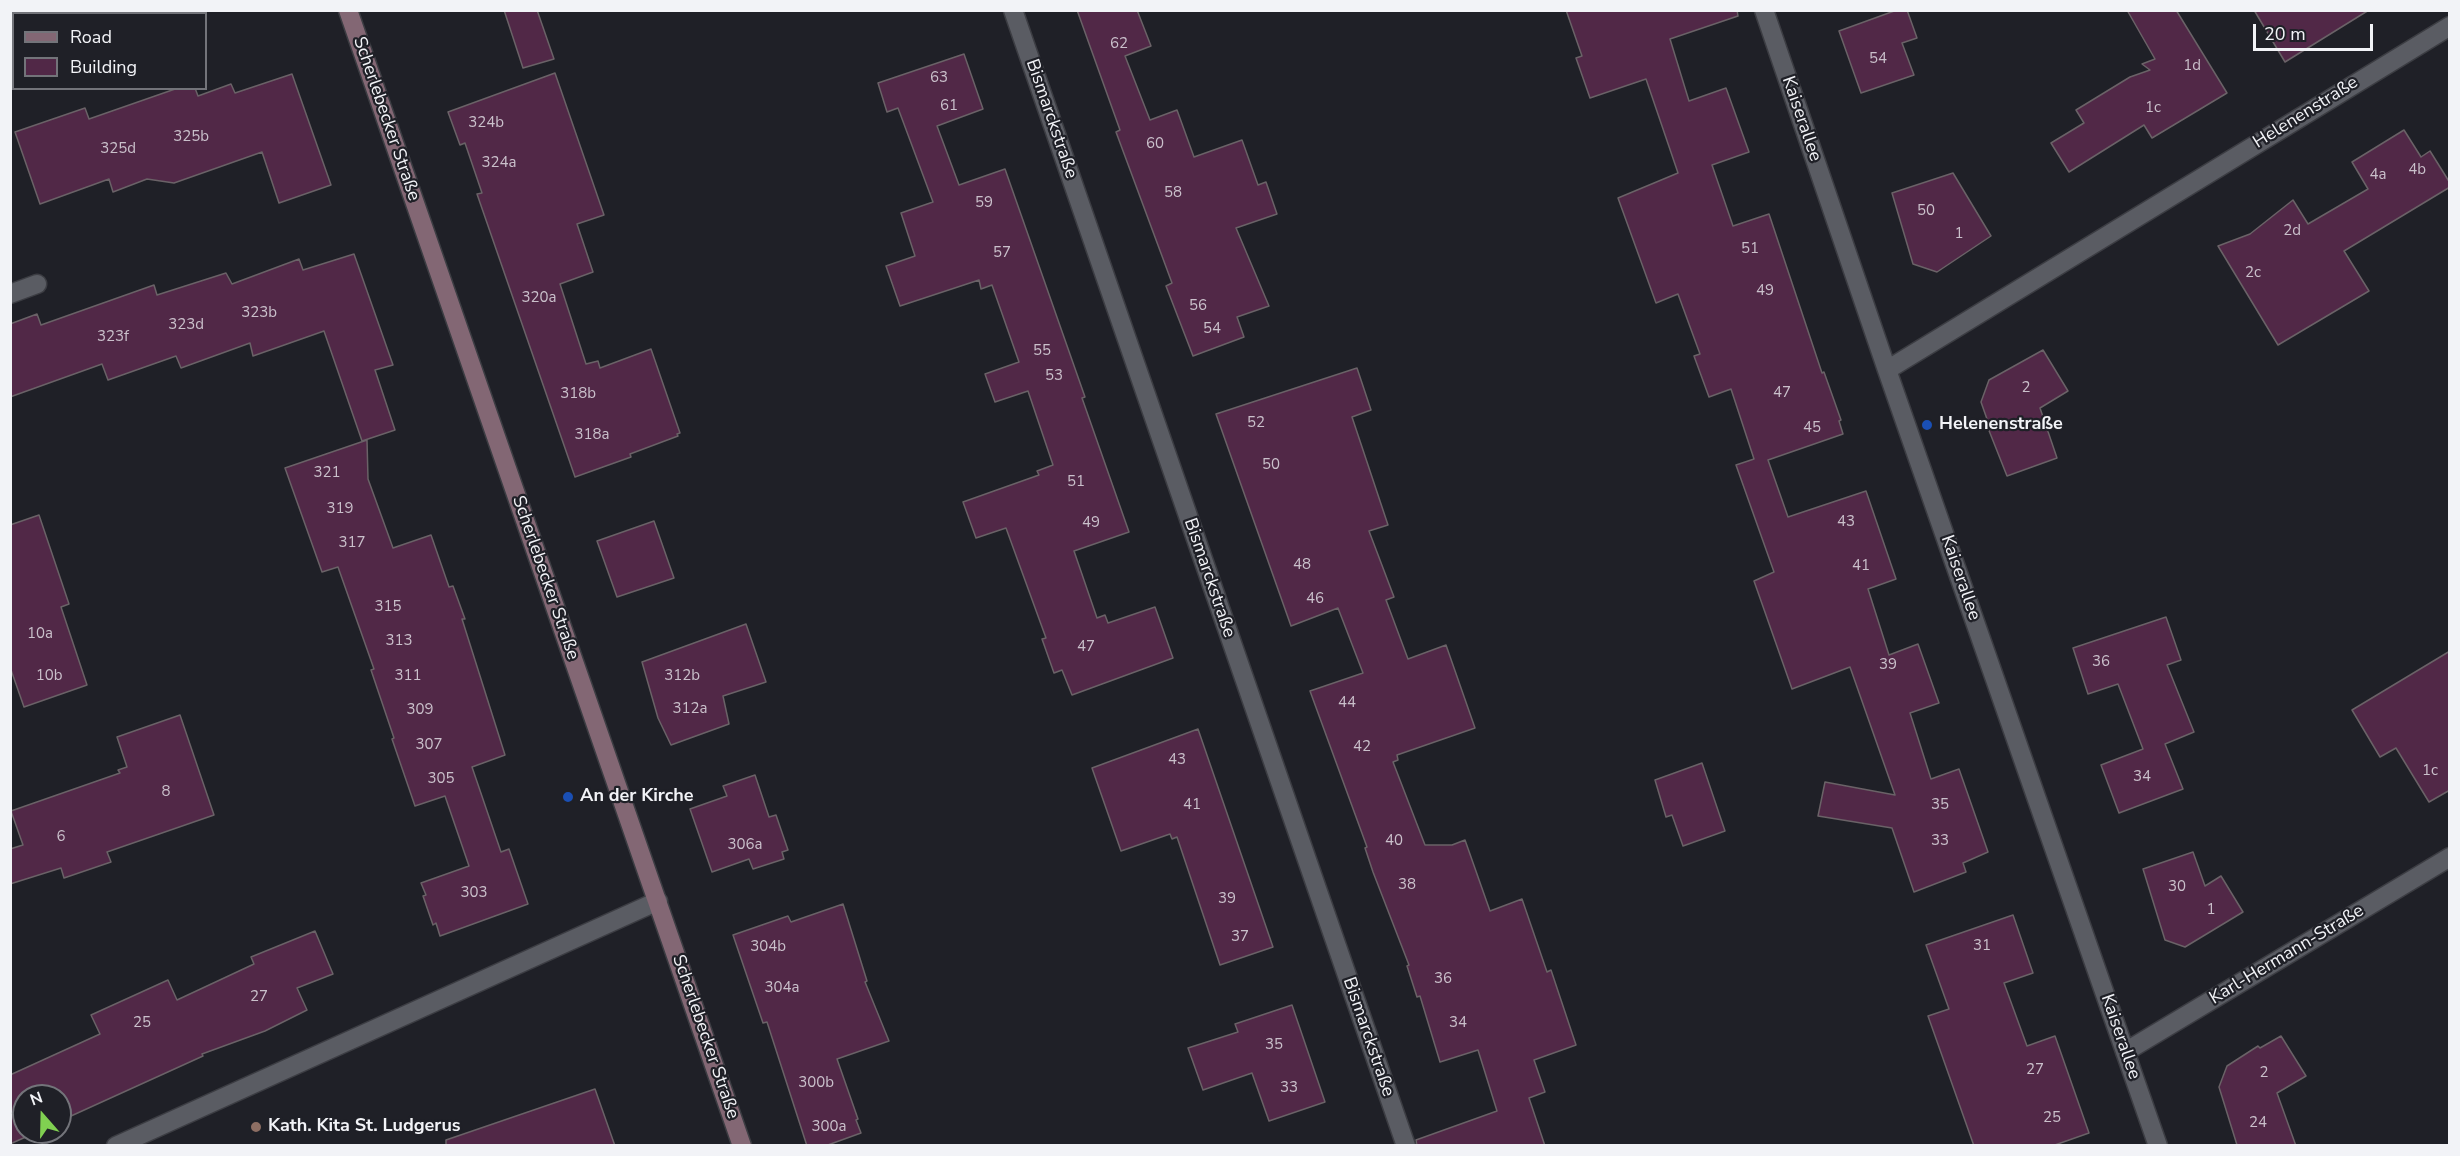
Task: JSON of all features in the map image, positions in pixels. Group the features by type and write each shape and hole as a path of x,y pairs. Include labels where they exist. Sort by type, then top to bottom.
{"street":[{"name":"Scherlebecker Straße","path":"348,10 742,1146"},
{"name":"Bismarckstraße","path":"1013,10 1406,1146"},
{"name":"Kaiserallee","path":"1764,10 2158,1146"},
{"name":"Helenenstraße","path":"1887,370 2450,26"},
{"path":"10,294 37,284"},
{"name":"Karl-Hermann-Straße","path":"2125,1052 2450,857"},
{"path":"116,1146 658,901"}],"building":[{"path":"504,10 537,10 554,59 523,68"},
{"path":"1077,10 1137,10 1151,46 1125,56 1150,120 1177,110 1194,157 1242,140 1258,185 1266,182 1277,214 1236,228 1269,306 1237,317 1244,337 1193,356 1166,286 1172,283 1116,132 1120,130"},
{"path":"1566,10 1737,10 1738,16 1670,39 1689,101 1726,88 1749,152 1712,165 1733,226 1769,214 1822,373 1824,372 1841,420 1839,421 1843,434 1768,460 1788,517 1866,491 1896,579 1868,589 1889,655 1918,644 1939,703 1910,713 1931,779 1959,769 1988,852 1963,863 1966,872 1914,892 1892,828 1818,816 1825,782 1895,795 1850,667 1792,689 1754,581 1774,572 1736,465 1754,459 1731,389 1709,397 1694,356 1700,354 1678,294 1656,303 1618,198 1678,173 1646,79 1590,98 1576,58 1582,56"},
{"path":"1897,10 1907,10 1917,38 1902,43 1914,75 1861,93 1839,31"},
{"path":"2127,10 2176,10 2227,93 2152,138 2144,125 2069,172 2051,143 2084,123 2076,110 2130,77 2150,70 2142,64 2155,59"},
{"path":"2254,10 2369,10 2285,62"},
{"path":"964,54 983,109 937,126 959,185 1005,169 1085,397 1082,398 1129,532 1074,551 1097,618 1105,615 1108,623 1155,607 1173,658 1072,695 1062,670 1054,673 1042,639 1046,638 1006,528 976,538 963,502 1039,475 1037,471 1053,465 1028,391 995,402 985,374 1019,362 992,285 981,289 979,280 900,306 886,266 915,256 901,213 933,202 898,108 887,112 878,83"},
{"path":"555,73 604,215 577,224 593,272 560,284 586,364 598,361 600,368 651,349 680,433 677,434 678,436 630,454 631,457 575,477 477,194 482,193 465,143 460,145 448,112"},
{"path":"292,74 331,185 279,203 262,152 174,183 147,179 113,192 109,179 40,204 15,132 85,108 89,119 172,90 196,90 198,96 231,84 235,93"},
{"path":"2404,130 2421,157 2430,151 2450,183 2450,187 2344,251 2369,291 2278,345 2218,246 2250,234 2293,200 2308,224 2368,189 2352,162"},
{"path":"1953,173 1991,236 1937,272 1913,264 1892,193"},
{"path":"354,254 393,365 375,370 395,430 362,441 324,331 253,356 250,343 181,368 176,356 108,380 102,364 10,397 10,324 37,314 41,325 154,285 157,295 226,273 232,284 299,259 303,270"},
{"path":"2043,350 2068,391 2040,408 2057,458 2007,476 1986,423 1988,422 1981,402 1989,380"},
{"path":"1357,368 1371,410 1352,417 1388,525 1369,531 1394,597 1386,600 1408,659 1446,645 1475,728 1397,755 1398,760 1393,762 1425,845 1452,845 1465,840 1490,911 1522,899 1547,972 1551,970 1576,1045 1534,1060 1545,1092 1529,1098 1545,1146 1417,1146 1416,1140 1497,1111 1478,1050 1440,1062 1420,996 1417,997 1407,966 1409,965 1373,872 1365,848 1367,847 1310,691 1363,673 1338,608 1291,626 1216,414"},
{"path":"367,440 368,479 393,548 431,535 449,587 453,586 465,619 462,619 505,755 472,767 501,852 509,849 528,904 440,936 436,923 433,925 421,883 469,866 445,796 415,806 371,670 374,669 338,567 322,572 285,468"},
{"path":"39,515 69,604 61,607 87,685 24,707 10,667 10,525"},
{"path":"654,521 674,578 617,597 597,541"},
{"path":"2166,617 2181,660 2167,665 2194,732 2165,744 2183,789 2119,813 2101,765 2143,749 2118,684 2088,694 2073,648"},
{"path":"746,624 766,682 723,696 729,724 671,745 658,718 642,662"},
{"path":"2450,651 2450,790 2429,802 2396,748 2380,757 2352,710"},
{"path":"180,715 214,815 107,852 111,862 64,878 61,868 10,884 10,849 23,845 11,811 120,773 118,770 127,767 117,737"},
{"path":"1198,729 1273,947 1220,965 1177,837 1172,839 1170,834 1121,851 1092,768"},
{"path":"1702,763 1725,831 1683,846 1672,815 1666,817 1655,780"},
{"path":"755,775 769,817 776,815 788,850 782,852 784,859 753,869 749,859 712,872 690,809 727,796 723,786"},
{"path":"2193,852 2205,886 2221,876 2243,912 2185,947 2165,940 2143,869"},
{"path":"843,904 867,981 865,982 889,1041 837,1059 861,1133 825,1146 807,1146 767,1022 763,1023 733,935 788,916 791,922"},
{"path":"2013,915 2033,973 2004,983 2027,1046 2055,1036 2089,1133 2052,1146 1974,1146 1928,1016 1949,1009 1926,945"},
{"path":"315,931 333,974 297,988 307,1010 265,1031 202,1054 203,1056 72,1116 72,1084 12,1084 12,1143 10,1144 10,1075 100,1034 91,1015 168,980 177,1000 254,964 251,957"},
{"path":"1292,1005 1325,1102 1269,1121 1252,1073 1203,1090 1188,1048 1238,1032 1235,1024"},
{"path":"2281,1036 2306,1076 2277,1093 2296,1146 2237,1145 2219,1087 2227,1066 2258,1046 2260,1048"},
{"path":"595,1089 615,1146 446,1146 446,1140"}],"place":[{"name":"Helenenstraße","path":"1927,425"},
{"name":"An der Kirche","path":"568,797"},
{"name":"Kath. Kita St. Ludgerus","path":"256,1127"}]}
